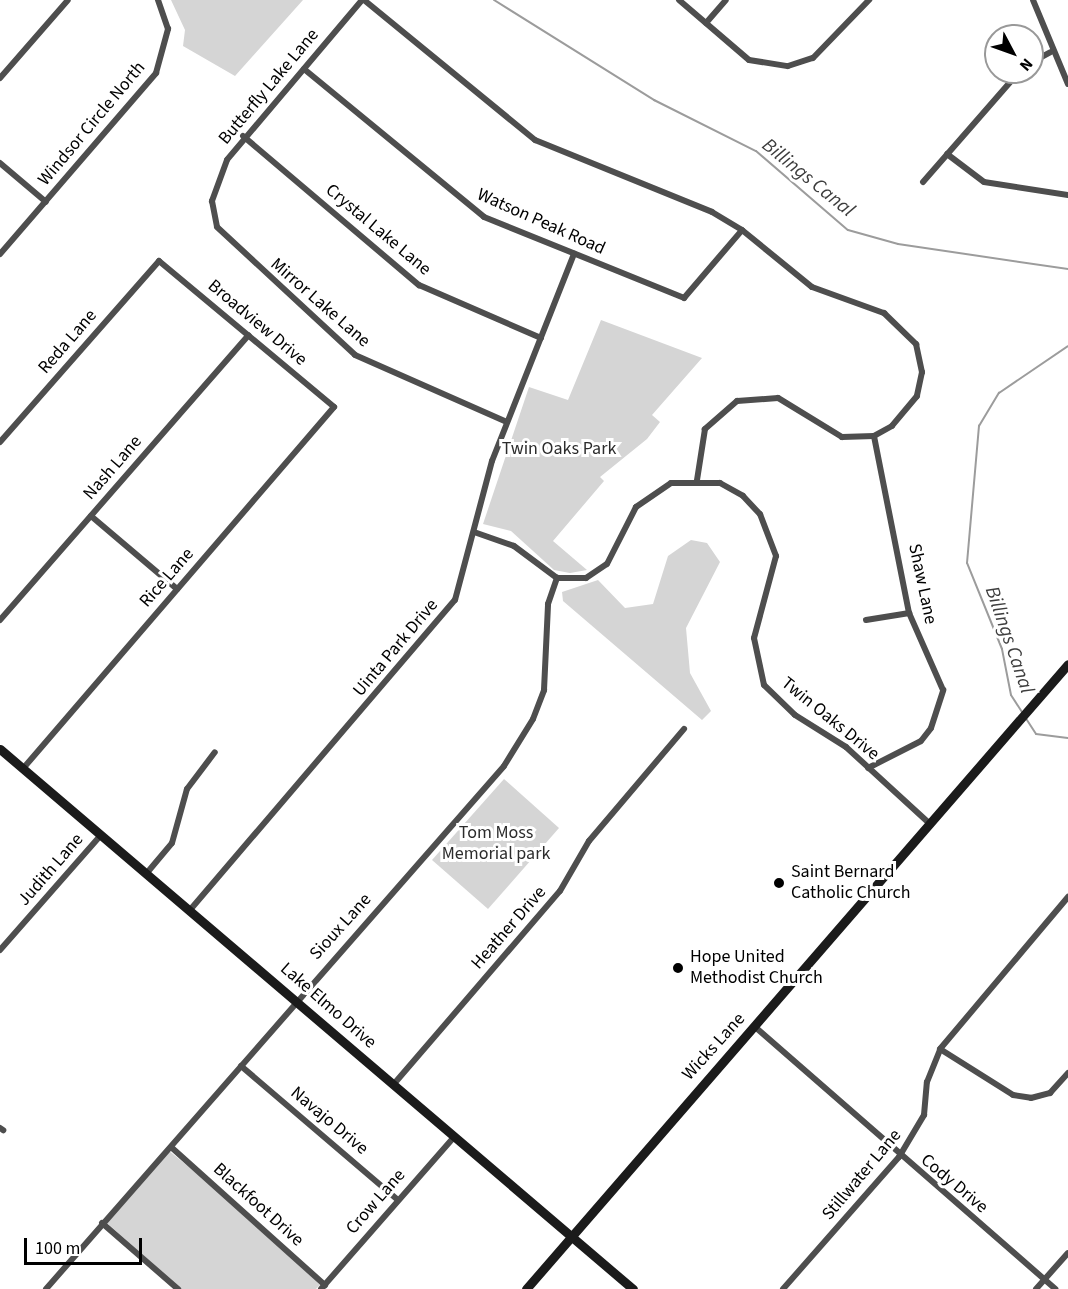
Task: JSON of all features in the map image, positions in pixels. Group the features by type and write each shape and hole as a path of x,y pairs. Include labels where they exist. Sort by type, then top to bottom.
{"main road":[{"name":"Wicks Lane","path":"526,1289 1068,664"},
{"name":"Lake Elmo Drive","path":"0,749 633,1289"}],"street":[{"path":"0,78 68,0"},
{"name":"Windsor Circle North","path":"0,254 156,73 168,29 158,0"},
{"path":"363,0 535,140 712,212 742,230 812,287 884,313 916,344 922,372 917,396 908,412 874,436 842,436 778,398 737,400 705,429 697,480"},
{"name":"Butterfly Lake Lane","path":"212,201 218,178 243,136 363,0"},
{"path":"679,0 749,60 788,66 813,58 869,0"},
{"path":"706,23 726,0"},
{"path":"1033,0 1051,52 1068,84"},
{"path":"1044,56 1051,52"},
{"name":"Watson Peak Road","path":"304,69 459,201 574,254 684,298 742,230"},
{"path":"923,182 1008,84"},
{"name":"Crystal Lake Lane","path":"243,136 414,282 541,338"},
{"path":"947,154 984,182 1068,195"},
{"path":"0,163 46,202"},
{"name":"Mirror Lake Lane","path":"212,201 225,240 355,355 507,422"},
{"name":"Uinta Park Drive","path":"190,910 441,620 455,600 507,422 574,254"},
{"name":"Broadview Drive","path":"159,261 334,407"},
{"name":"Reda Lane","path":"0,442 159,261"},
{"name":"Nash Lane","path":"0,620 249,335"},
{"name":"Rice Lane","path":"23,768 334,407"},
{"name":"Shaw Lane","path":"868,768 921,741 940,708 943,690 936,664 909,613 874,436"},
{"name":"Twin Oaks Drive","path":"557,578 586,578 598,571 616,550 636,507 671,483 697,480 720,483 743,496 770,535 777,556 774,577 754,638 764,685 868,768 930,824"},
{"path":"91,516 177,589"},
{"path":"474,532 514,546 557,578"},
{"name":"Sioux Lane","path":"46,1289 296,1000 433,850 522,741 544,690 548,604 557,578"},
{"path":"866,620 909,613"},
{"name":"Heather Drive","path":"393,1084 560,891 589,841 684,729"},
{"path":"146,874 172,843 187,789 215,752"},
{"name":"Judith Lane","path":"0,950 100,836"},
{"name":"Stillwater Lane","path":"783,1289 899,1157 924,1115 927,1082 940,1049 1068,897"},
{"name":"Cody Drive","path":"754,1026 899,1157 1056,1289"},
{"path":"940,1049 1013,1095 1031,1098 1050,1093 1068,1073"},
{"name":"Navajo Drive","path":"240,1066 398,1200"},
{"name":"Crow Lane","path":"323,1287 455,1136"},
{"name":"Blackfoot Drive","path":"171,1147 323,1287"},
{"path":"102,1223 178,1289"},
{"path":"1036,1289 1068,1253"}],"green space":[{"path":"171,0 303,0 235,76 183,46 185,30"},
{"name":"Twin Oaks Park","path":"601,320 702,358 652,415 660,422 647,439 600,477 604,481 553,541 587,570 570,573 554,570 511,531 483,524 529,387 568,400"},
{"path":"691,540 707,543 720,562 686,628 690,673 711,711 702,720 563,601 562,592 598,580 625,608 653,604 668,556"},
{"name":"Tom Moss Memorial park","path":"504,779 559,828 488,909 432,860"},
{"path":"168,1150 238,1207 320,1285 316,1289 181,1289 107,1223"}],"waterway":[{"name":"Billings Canal","path":"494,0 654,100 756,151 848,230 898,244 1068,269"},
{"name":"Billings Canal","path":"1022,712 1011,695 1002,649 967,563 979,426 999,393 1068,346"},
{"name":"Billings Canal","path":"1025,717 1036,734 1068,738"}],"place":[{"name":"Saint Bernard Catholic Church","path":"779,883"},
{"name":"Hope United Methodist Church","path":"678,968"}]}
